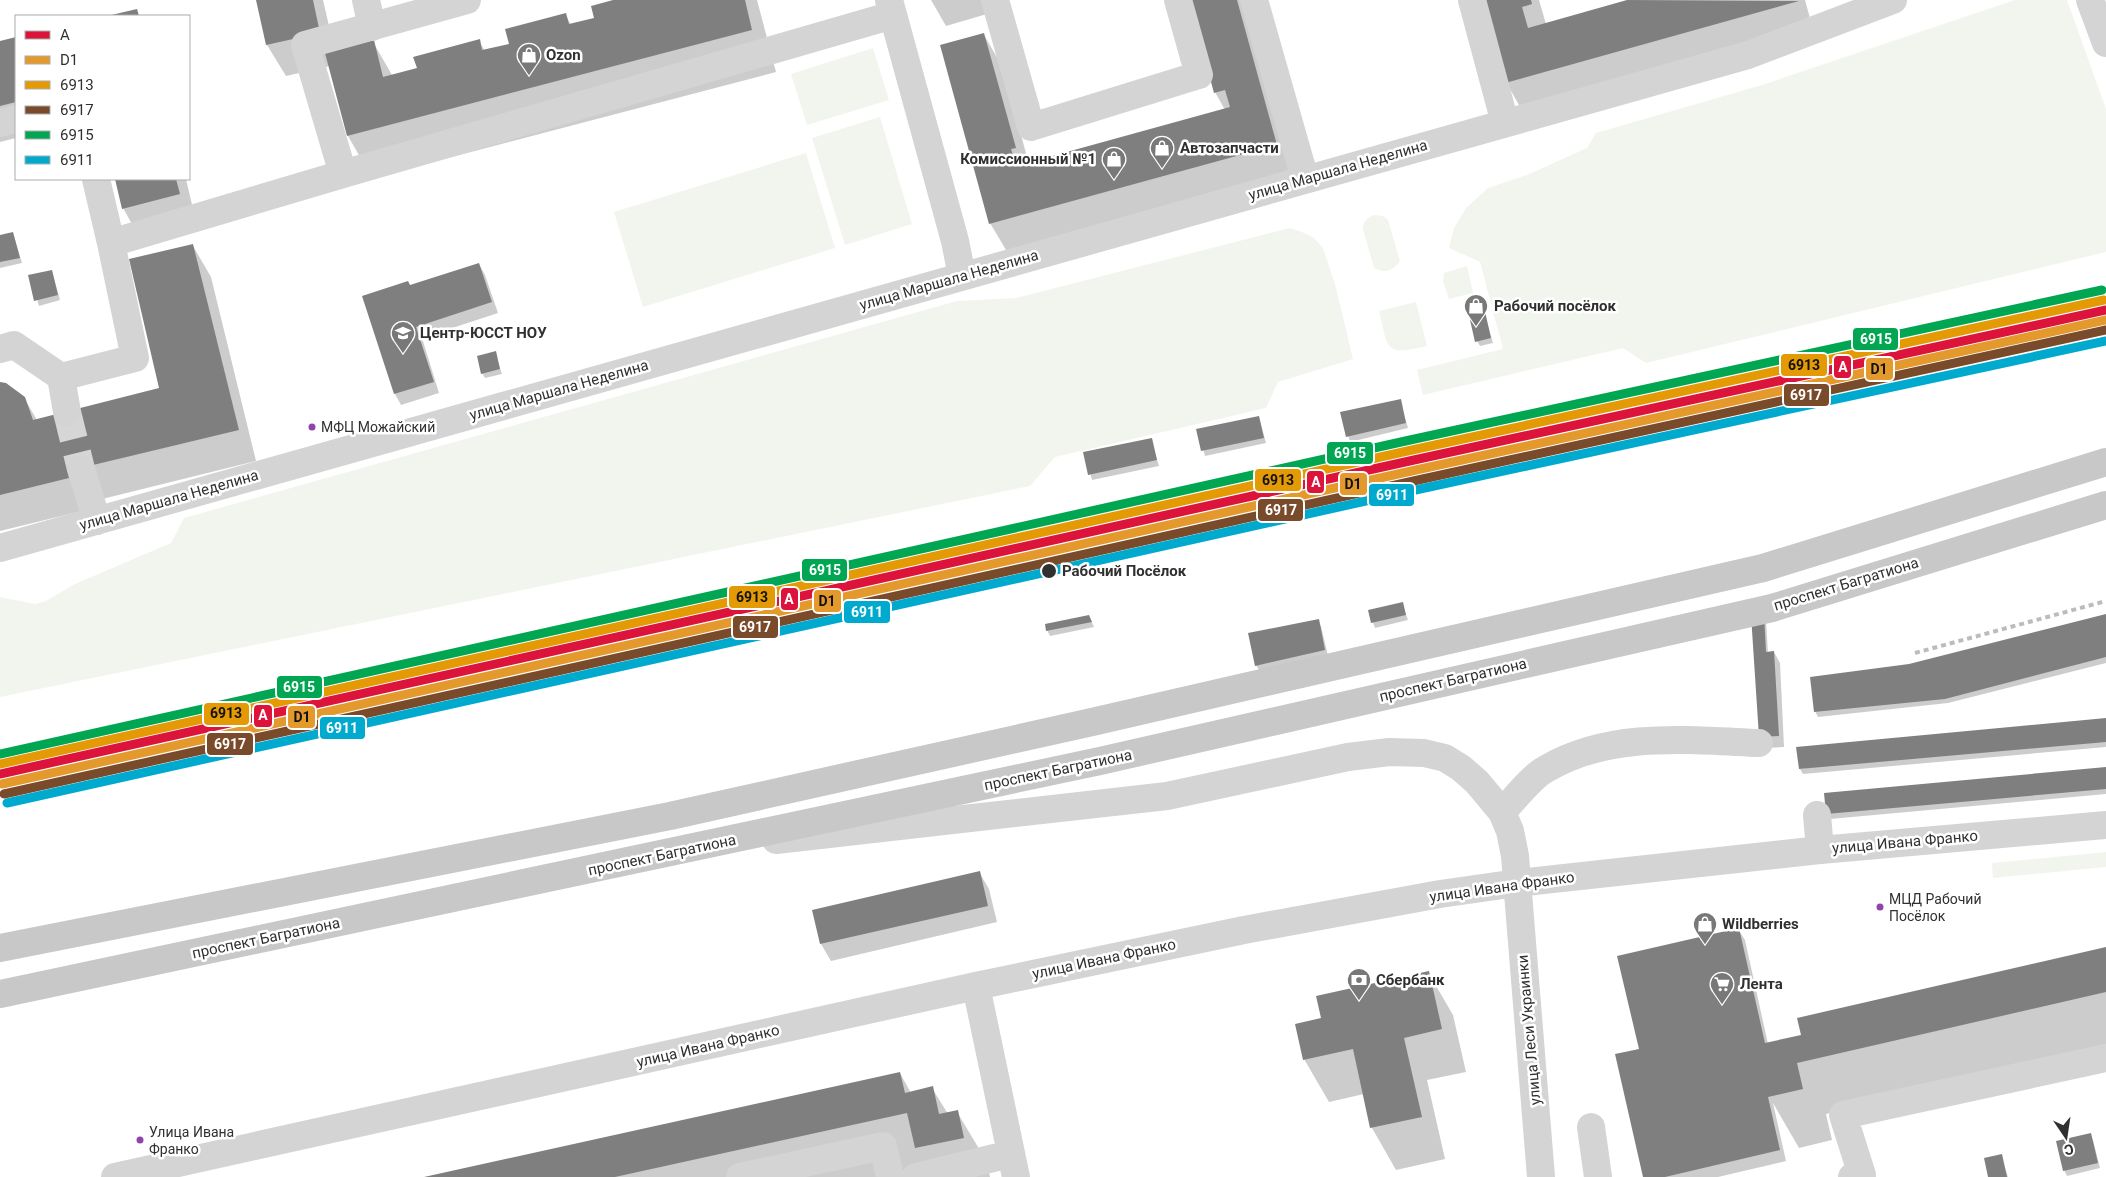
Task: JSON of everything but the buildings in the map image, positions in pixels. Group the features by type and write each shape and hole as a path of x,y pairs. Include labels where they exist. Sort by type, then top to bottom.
{"main road":[{"path":"0,948 670,816 1092,722 1763,568 2106,462"},
{"name":"проспект Багратиона","path":"0,994 1100,761 1772,608 2106,505"}],"street":[{"path":"366,0 372,27"},
{"path":"343,174 305,45 467,0"},
{"path":"995,0 1031,127 1199,75 1178,0"},
{"path":"1254,0 1305,179"},
{"path":"1472,0 1505,123"},
{"name":"улица Маршала Неделина","path":"0,548 1748,55 1893,0"},
{"path":"2090,0 2106,43"},
{"path":"111,243 891,8 955,240 962,276"},
{"path":"0,123 15,119"},
{"path":"61,377 135,358 96,180"},
{"path":"0,349 14,345 61,377 67,412"},
{"path":"81,469 97,521"},
{"path":"1502,812 1544,770 1587,751 1661,739 1759,736"},
{"name":"улица Леси Украинки","path":"675,852 1167,796 1348,757 1388,752 1424,753 1445,758 1461,768 1477,782 1502,812 1510,831 1515,856 1541,1177"},
{"path":"1817,814 1820,850"},
{"name":"улица Ивана Франко","path":"116,1177 976,986 1244,930 1440,894 1517,883 1820,850 2106,825"},
{"path":"916,1177 1013,1165 976,986"},
{"path":"1852,1177 1862,1175 1843,1115 2106,1058"},
{"path":"1591,1127 1598,1177"},
{"path":"740,1177 883,1146 890,1177"}],"shaded area":[{"path":"2015,0 2067,0 2106,109 2106,252 1646,363 1623,348 1423,395 1417,370 1503,349 1480,262 1449,248 1454,228 1466,208 1488,188 1527,175 1587,148 1596,133 1762,85"},
{"path":"873,48 889,100 807,125 791,74"},
{"path":"880,117 912,224 845,245 812,138"},
{"path":"806,153 835,248 643,307 614,212"},
{"path":"1374,215 1383,216 1388,220 1400,261 1395,267 1385,271 1374,268 1363,229 1366,220"},
{"path":"1290,228 1314,238 1323,248 1335,284 1353,359 1278,382 1266,408 1055,457 1030,486 0,697 0,597 35,604 46,601 75,584 171,543 184,518 957,301 1016,298"},
{"path":"1467,266 1473,293 1449,299 1443,281 1444,273"},
{"path":"1416,302 1427,346 1395,350 1387,342 1379,311"},
{"path":"2106,852 2106,867 1993,878 1992,863"}],"tunnel":[{"path":"67,412 81,469"}],"railway":[{"path":"1915,653 2106,601"}],"transit line":[{"name":"6915","path":"0,754 1410,440 2102,290"},
{"name":"6913","path":"0,764 1412,450 2104,300"},
{"name":"A","path":"0,774 1414,460 2106,310"},
{"name":"D1","path":"2,784 1416,470 2106,320"},
{"name":"6917","path":"4,794 1418,480 2106,330"},
{"name":"6911","path":"7,803 1420,489 2106,341"}],"place":[{"name":"Ozon","path":"529,76"},
{"name":"Автозапчасти","path":"1162,169"},
{"name":"Комиссионный №1","path":"1114,180"},
{"name":"Рабочий посёлок","path":"1476,327"},
{"name":"Центр-ЮССТ НОУ","path":"403,354"},
{"name":"МФЦ Можайский","path":"312,427"},
{"name":"Рабочий Посёлок","path":"1049,571"},
{"name":"МЦД Рабочий Посёлок","path":"1880,907"},
{"name":"Wildberries","path":"1705,945"},
{"name":"Сбербанк","path":"1359,1001"},
{"name":"Лента","path":"1722,1005"},
{"name":"Улица Ивана Франко","path":"140,1140"}]}
